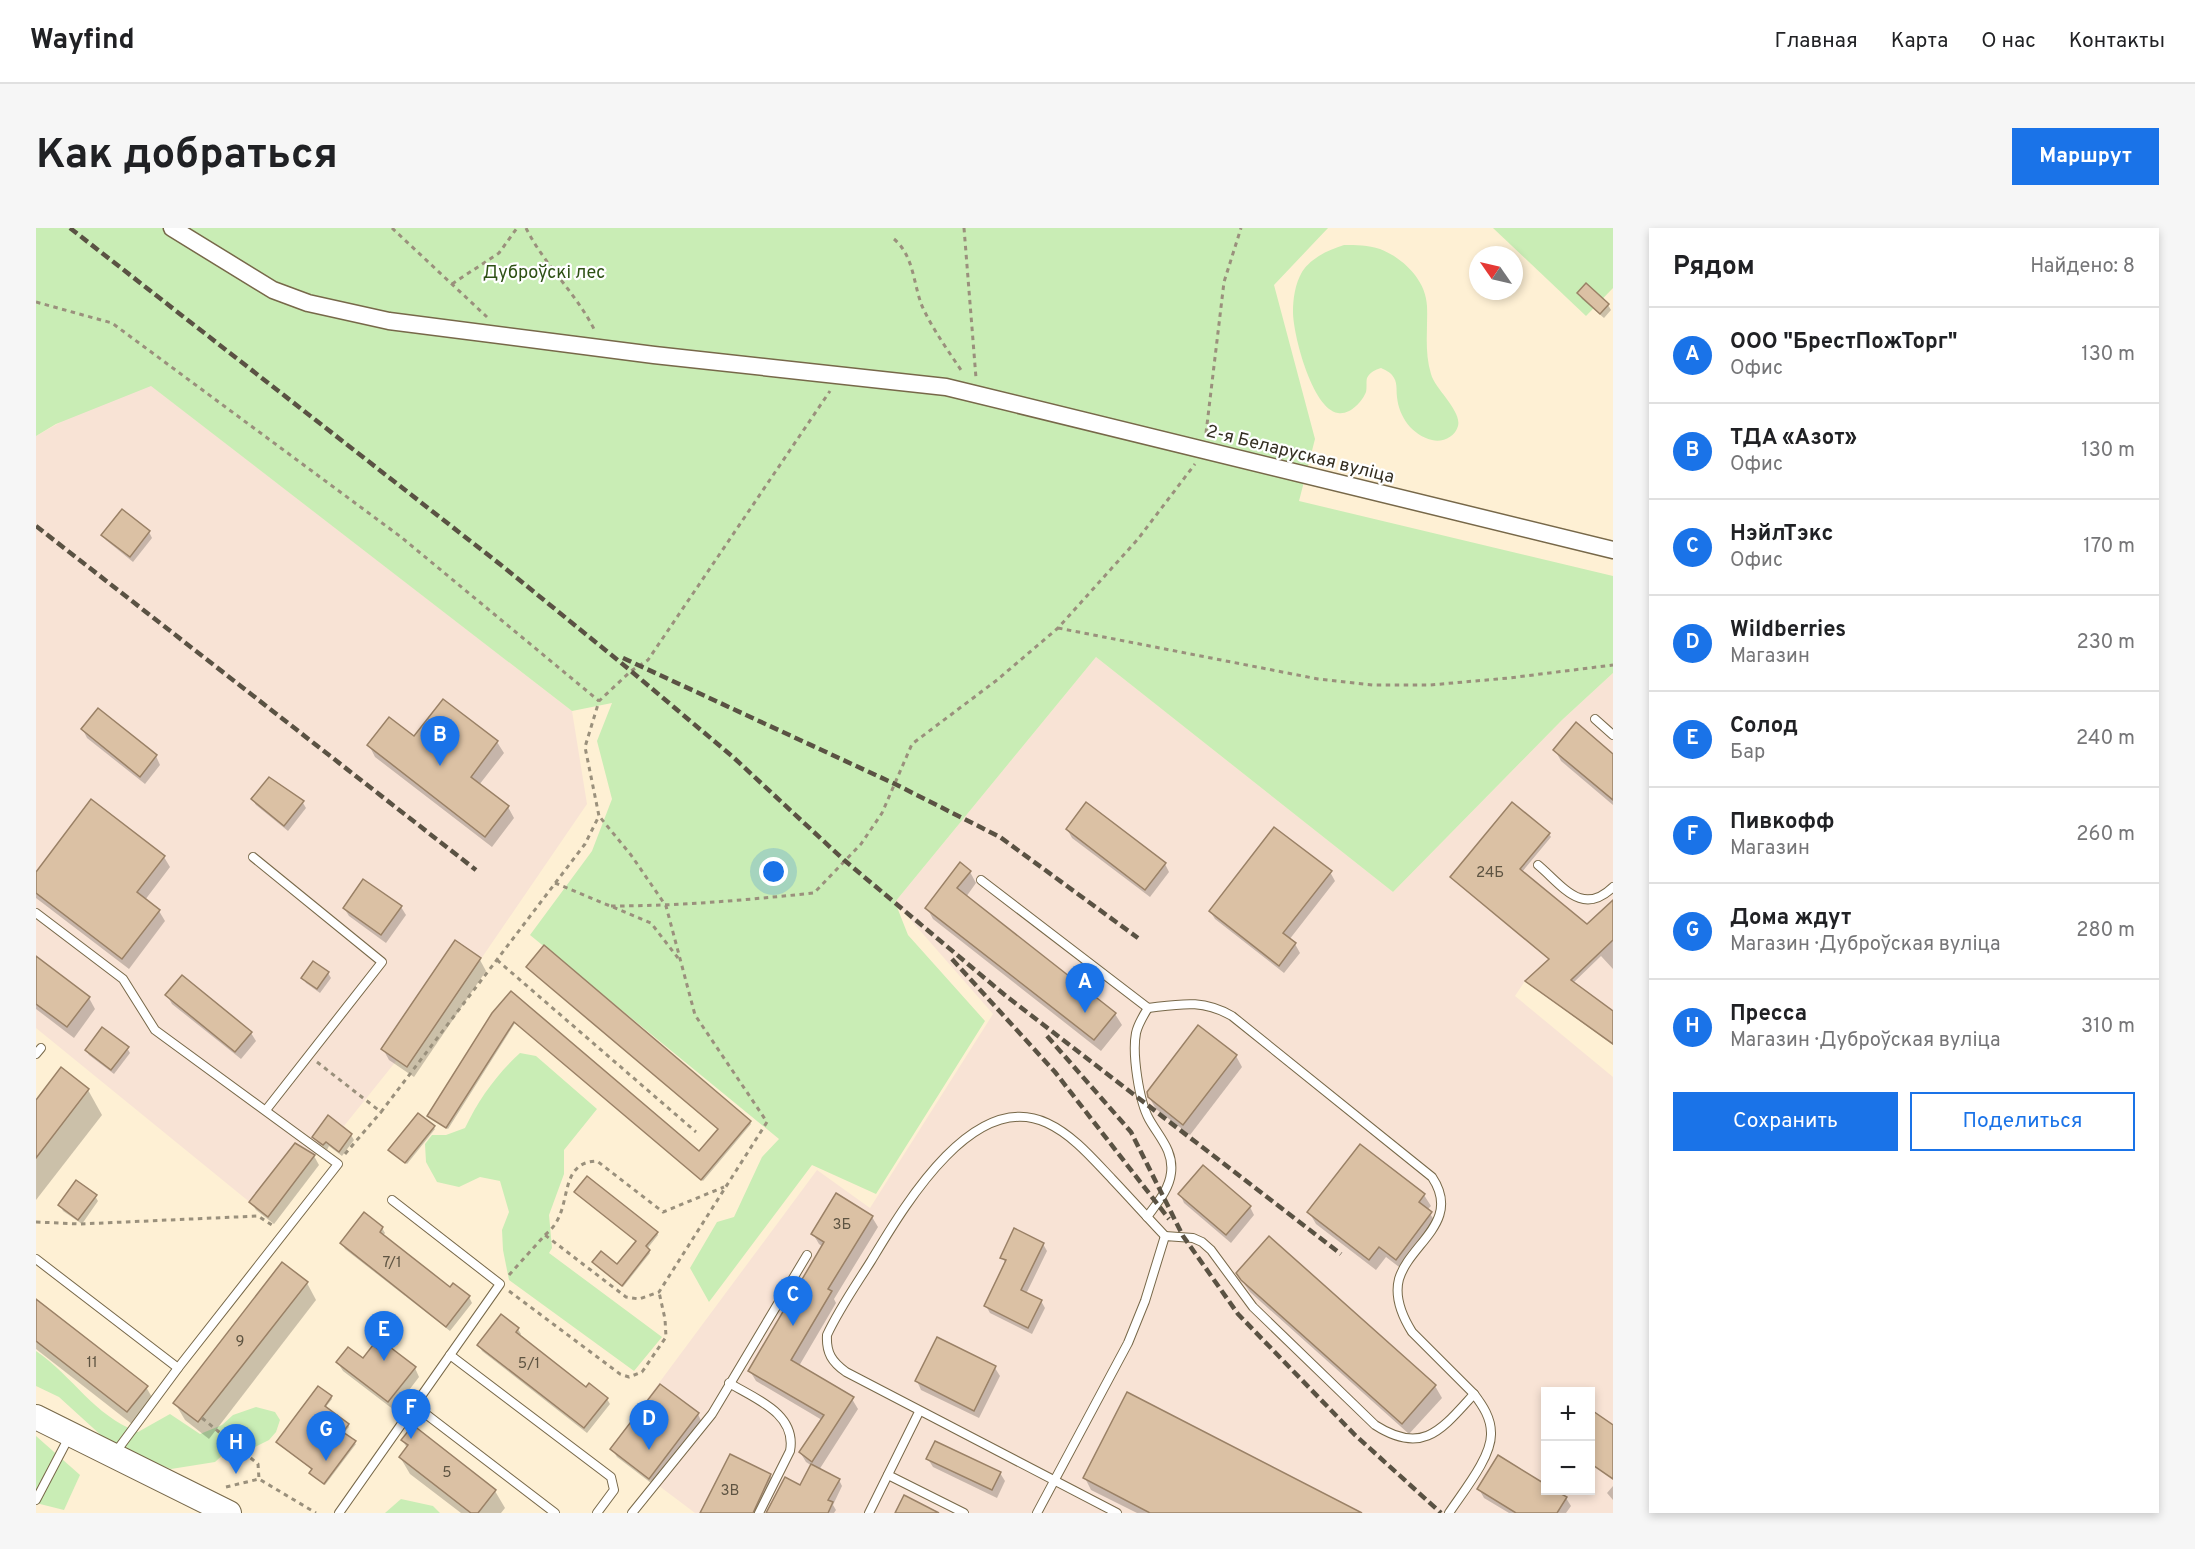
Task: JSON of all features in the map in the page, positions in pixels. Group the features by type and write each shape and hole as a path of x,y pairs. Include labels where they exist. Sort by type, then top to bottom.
{"main road":[{"path":"36,1417 229,1513"}],"street":[{"name":"2-я Беларуская вуліца","path":"172,228 273,290 308,303 389,321 604,349 910,382 978,395 1613,550"}],"lane":[{"path":"1595,719 1613,735"},
{"path":"253,857 382,962 266,1110"},
{"path":"1538,865 1572,893 1587,901 1603,896 1613,887"},
{"path":"981,880 1148,1008 1190,1003 1204,1004 1219,1008 1232,1016 1432,1177 1440,1194 1439,1215 1427,1238 1403,1270 1398,1288 1398,1299 1412,1332 1474,1394 1488,1416 1491,1433 1489,1448 1449,1513"},
{"path":"36,913 123,979 155,1030 338,1164 178,1368 113,1456"},
{"path":"1147,1216 1163,1195 1172,1171 1165,1142 1145,1111 1136,1061 1136,1034 1148,1008"},
{"path":"1116,1513 920,1412 837,1366 826,1346 827,1335 901,1212 938,1165 960,1143 998,1120 1014,1117 1046,1122 1077,1144 1165,1236 1193,1238 1202,1242 1211,1250 1253,1308 1267,1323 1375,1425 1388,1433 1406,1439 1424,1438 1440,1429 1474,1394"},
{"path":"339,1513 500,1284 392,1200"},
{"path":"1037,1513 1138,1322 1165,1236"},
{"path":"632,1513 712,1414 807,1255"},
{"path":"36,1259 178,1368"},
{"path":"450,1356 611,1477 614,1490 597,1513"},
{"path":"729,1383 776,1412 785,1420 790,1430 792,1441 790,1451 759,1513"},
{"path":"414,1405 555,1513"},
{"path":"869,1513 920,1412"},
{"path":"36,1500 71,1434"},
{"path":"888,1475 964,1513"}],"path":[{"path":"392,228 507,335"},
{"path":"452,284 499,253 518,228"},
{"path":"526,228 544,260 593,326 604,349"},
{"path":"964,228 978,395"},
{"path":"611,906 715,903 814,893 861,844 882,813 912,744 997,680 1058,628 1138,539 1204,452 1224,282 1241,228"},
{"path":"894,239 908,255 917,292 934,329 978,395"},
{"path":"36,302 112,323 401,537 598,701"},
{"path":"545,1235 626,1297 639,1299 658,1292 767,1122 694,1015 666,906 631,855 599,816 585,747 598,701 631,671 648,660 842,375"},
{"path":"1058,628 1318,679 1373,685 1430,685 1613,665"},
{"path":"338,1164 381,1112 585,844 599,816"},
{"path":"555,883 651,923 681,962"},
{"path":"497,960 696,1132"},
{"path":"309,1055 381,1112"},
{"path":"658,1292 665,1319 666,1337 642,1372 629,1377 620,1374 500,1284 556,1223 573,1172 587,1162 597,1161 663,1212 726,1186"},
{"path":"36,1222 80,1224 258,1216 284,1232"},
{"path":"202,1418 258,1464 259,1479"},
{"path":"220,1484 228,1488 259,1479 316,1513"}],"shaded area":[{"path":"140,377 572,711 587,804 407,1067 397,1060 344,1126 352,1134 339,1152 323,1141 314,1157 268,1217 36,1028 36,436"},
{"path":"1096,657 1393,892 1562,720 1613,673 1613,1044 1525,981 1515,996 1613,1077 1613,1513 695,1513 610,1449 817,1170 870,1208 993,1014 895,902"}],"green space":[{"name":"Дуброўскі лес","path":"36,228 1328,228 1274,285 1315,439 1299,501 1613,576 1613,673 1562,720 1393,892 1096,657 895,902 908,935 985,1021 876,1194 812,1165 709,1302 690,1268 717,1222 734,1217 762,1157 779,1139 530,935 592,851 612,799 597,741 612,703 572,711 151,386 56,424 36,436"},
{"path":"1493,228 1613,228 1613,288 1586,316 1523,256 1523,246 1512,246"},
{"path":"1344,245 1371,247 1389,253 1405,264 1418,279 1426,296 1427,348 1431,374 1458,420 1456,430 1448,438 1440,441 1425,438 1408,424 1400,411 1394,378 1381,368 1368,376 1366,392 1362,400 1347,412 1338,413 1329,408 1320,399 1312,385 1296,337 1293,312 1295,292 1302,272 1310,263 1326,252"},
{"path":"520,1053 536,1056 597,1109 564,1150 564,1174 549,1215 552,1248 549,1253 662,1337 634,1371 509,1280 502,1230 509,1212 500,1181 480,1177 459,1187 437,1182 426,1162 425,1144 432,1135 446,1135 465,1128 489,1088"},
{"path":"36,1351 62,1372 108,1416 138,1432 170,1414 200,1434 222,1425 233,1415 256,1407 275,1412 280,1420 276,1432 269,1440 251,1449 226,1452 215,1462 171,1469 142,1458 104,1438 59,1397 36,1386"},
{"path":"36,1436 80,1475 64,1510 36,1503"},
{"path":"401,1499 433,1506 440,1513 385,1513"}],"building":[{"path":"1586,283 1609,304 1600,314 1577,293"},
{"path":"122,509 150,531 130,557 101,535"},
{"path":"443,699 498,741 471,777 509,806 485,837 367,745 389,717 414,736"},
{"path":"98,708 157,755 140,777 81,729"},
{"path":"1576,722 1613,754 1613,800 1553,750"},
{"path":"269,777 304,801 284,826 251,799"},
{"path":"91,799 165,856 137,892 160,910 122,959 36,893 36,872"},
{"path":"1086,802 1166,863 1145,890 1066,829"},
{"path":"1512,802 1550,833 1520,869 1587,924 1613,900 1613,940 1571,980 1613,1011 1613,1044 1525,981 1549,959 1450,877"},
{"path":"1274,827 1332,871 1283,933 1296,943 1279,966 1209,911"},
{"path":"960,862 971,871 957,888 1116,1013 1094,1040 925,908"},
{"path":"363,879 402,906 381,935 343,908"},
{"path":"455,940 481,958 407,1067 381,1049"},
{"path":"544,945 751,1121 701,1180 514,1022 446,1128 427,1116 492,1013 511,991 699,1151 718,1129 526,967"},
{"path":"36,956 90,997 67,1027 36,1004"},
{"path":"313,961 329,972 317,989 301,978"},
{"path":"182,975 252,1032 235,1052 165,995"},
{"path":"1198,1025 1237,1055 1183,1125 1148,1097 1147,1092"},
{"path":"102,1027 129,1047 111,1070 85,1050"},
{"path":"61,1067 89,1089 36,1158 36,1100"},
{"path":"418,1113 435,1126 405,1163 388,1150"},
{"path":"328,1115 352,1134 339,1152 326,1142 323,1145 312,1137"},
{"path":"295,1143 315,1155 268,1217 249,1202"},
{"path":"1360,1144 1425,1194 1419,1202 1432,1212 1396,1260 1379,1247 1369,1260 1307,1212"},
{"path":"1203,1165 1251,1206 1226,1235 1178,1194"},
{"path":"587,1176 658,1232 646,1246 650,1250 622,1286 592,1262 601,1251 617,1264 636,1241 574,1192"},
{"path":"76,1180 97,1195 78,1220 58,1205"},
{"path":"836,1193 873,1216 828,1289 832,1291 791,1360 854,1397 812,1462 799,1452 824,1415 748,1371 824,1242 811,1234"},
{"path":"364,1212 383,1227 380,1232 450,1287 453,1283 470,1296 446,1327 340,1243"},
{"path":"1014,1228 1044,1243 1021,1290 1042,1300 1028,1328 984,1306 1006,1260 1000,1258"},
{"path":"1269,1236 1436,1385 1402,1424 1241,1280 1236,1273"},
{"path":"282,1262 308,1282 198,1422 173,1403"},
{"path":"36,1299 148,1386 127,1412 36,1341"},
{"path":"501,1314 519,1328 516,1332 586,1387 589,1383 608,1398 584,1428 477,1345"},
{"path":"937,1337 996,1366 974,1411 915,1381"},
{"path":"386,1344 416,1367 388,1402 336,1362 348,1347 363,1358 373,1345 380,1351"},
{"path":"660,1384 699,1413 649,1479 610,1449"},
{"path":"318,1386 332,1396 325,1406 349,1424 343,1432 356,1441 324,1484 309,1473 312,1469 276,1442"},
{"path":"1127,1392 1362,1513 1150,1513 1083,1478"},
{"path":"1595,1412 1613,1425 1613,1479 1595,1466"},
{"path":"413,1425 496,1490 478,1513 471,1513 399,1457 408,1445 401,1440"},
{"path":"935,1441 1001,1472 992,1490 926,1459"},
{"path":"730,1454 771,1474 753,1513 700,1513"},
{"path":"1498,1455 1541,1482 1541,1495 1567,1497 1557,1513 1516,1513 1477,1489"},
{"path":"811,1464 840,1479 828,1500 833,1502 828,1513 766,1513 785,1477 800,1485"},
{"path":"904,1495 939,1513 895,1513"}],"railway":[{"path":"70,228 501,565 631,671 733,757 844,860 1006,996 1341,1254"},
{"path":"36,526 476,870"},
{"path":"623,658 895,784 1000,837 1138,938"},
{"path":"952,959 1055,1072 1169,1219"},
{"path":"1047,1036 1131,1132 1183,1236 1238,1314 1355,1435 1441,1513"}],"place":[{"name":"ТДА «Азот»","path":"440,766"},
{"name":"ООО \"БрестПожТорг\"","path":"1085,1013"},
{"name":"НэйлТэкс","path":"793,1326"},
{"name":"Солод","path":"384,1361"},
{"name":"Пивкофф","path":"411,1439"},
{"name":"Wildberries","path":"649,1450"},
{"name":"Дома ждут","path":"326,1461"},
{"name":"Пресса","path":"236,1474"}]}
